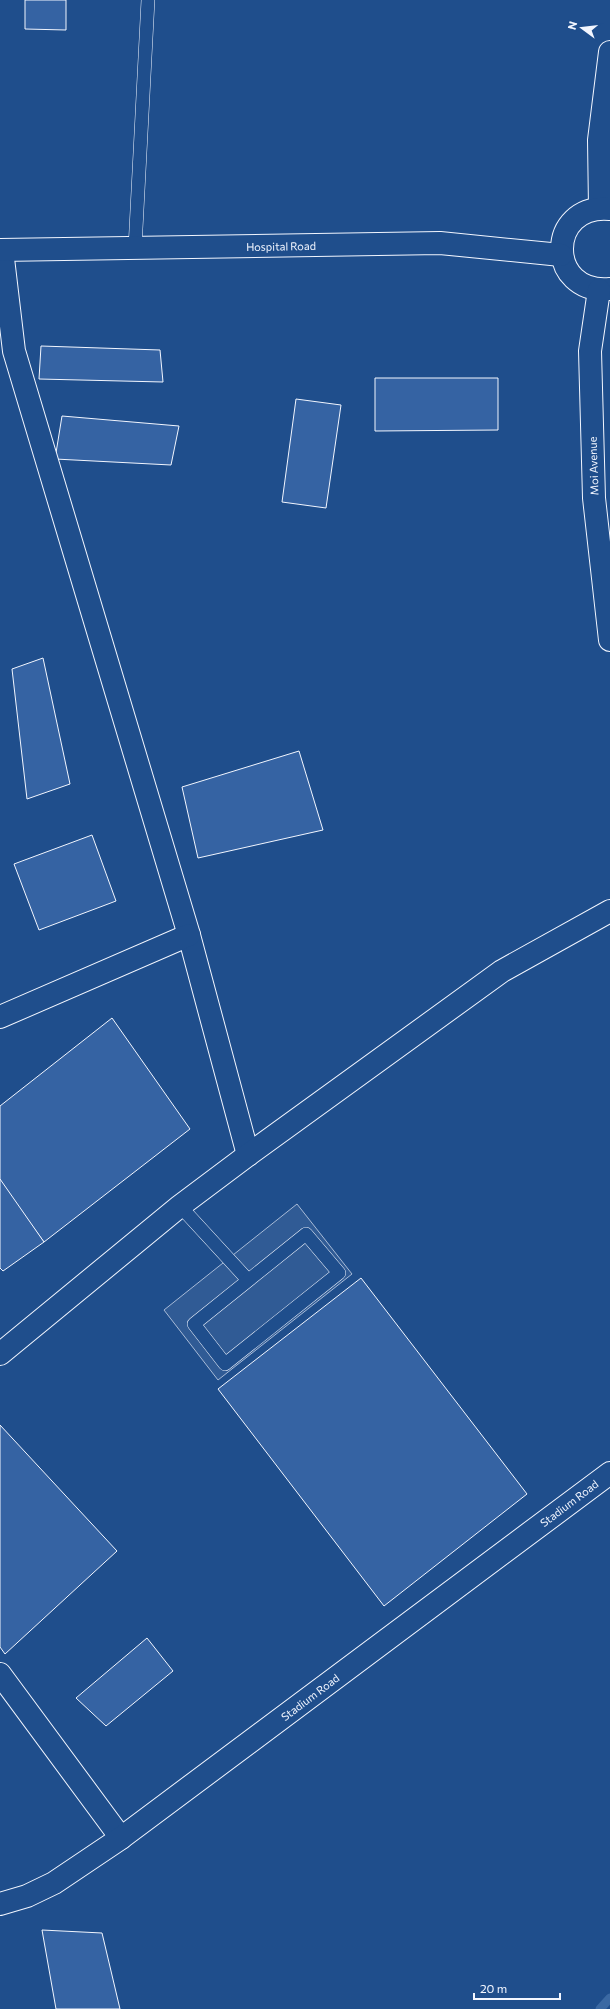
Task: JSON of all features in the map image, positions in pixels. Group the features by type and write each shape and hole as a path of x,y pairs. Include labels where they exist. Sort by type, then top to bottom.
{"main road":[{"path":"604,290 585,287 574,279 566,268 562,255 562,241 567,228 575,218 581,214 605,208 599,140 610,52"},
{"name":"Hospital Road","path":"1,250 440,244 562,255"},
{"path":"1,250 14,351 189,935 248,1154"},
{"name":"Moi Avenue","path":"604,290 590,351 602,498 610,640"},
{"path":"0,1354 180,1206 248,1154 502,971 610,911"},
{"path":"0,1017 189,935"},
{"name":"Stadium Road","path":"0,1904 27,1896 54,1883 120,1838 610,1473"},
{"path":"0,1674 120,1838"}],"lane":[{"path":"135,248 148,0"},
{"path":"180,1206 248,1280"},
{"path":"306,1234 339,1274 225,1364 194,1324 248,1280 306,1234"}],"shaded area":[{"path":"297,1204 352,1274 218,1380 164,1310"}],"building":[{"path":"25,0 66,0 66,30 25,29"},
{"path":"41,346 160,350 163,382 39,379"},
{"path":"375,378 498,378 498,430 375,431"},
{"path":"296,399 341,405 326,508 282,502"},
{"path":"62,416 179,426 171,465 55,459"},
{"path":"43,658 70,784 27,799 12,669"},
{"path":"299,751 323,830 198,858 182,787"},
{"path":"92,835 116,901 39,930 14,864"},
{"path":"112,1018 190,1129 44,1242 0,1182 0,1106"},
{"path":"0,1179 44,1242 3,1271 0,1268"},
{"path":"361,1278 527,1494 384,1606 218,1389"},
{"path":"0,1425 117,1551 5,1654 0,1647"},
{"path":"147,1638 173,1671 106,1726 76,1698"},
{"path":"42,1930 102,1933 120,2009 56,2009"}],"waterway":[{"path":"600,2009 610,1998"}]}
